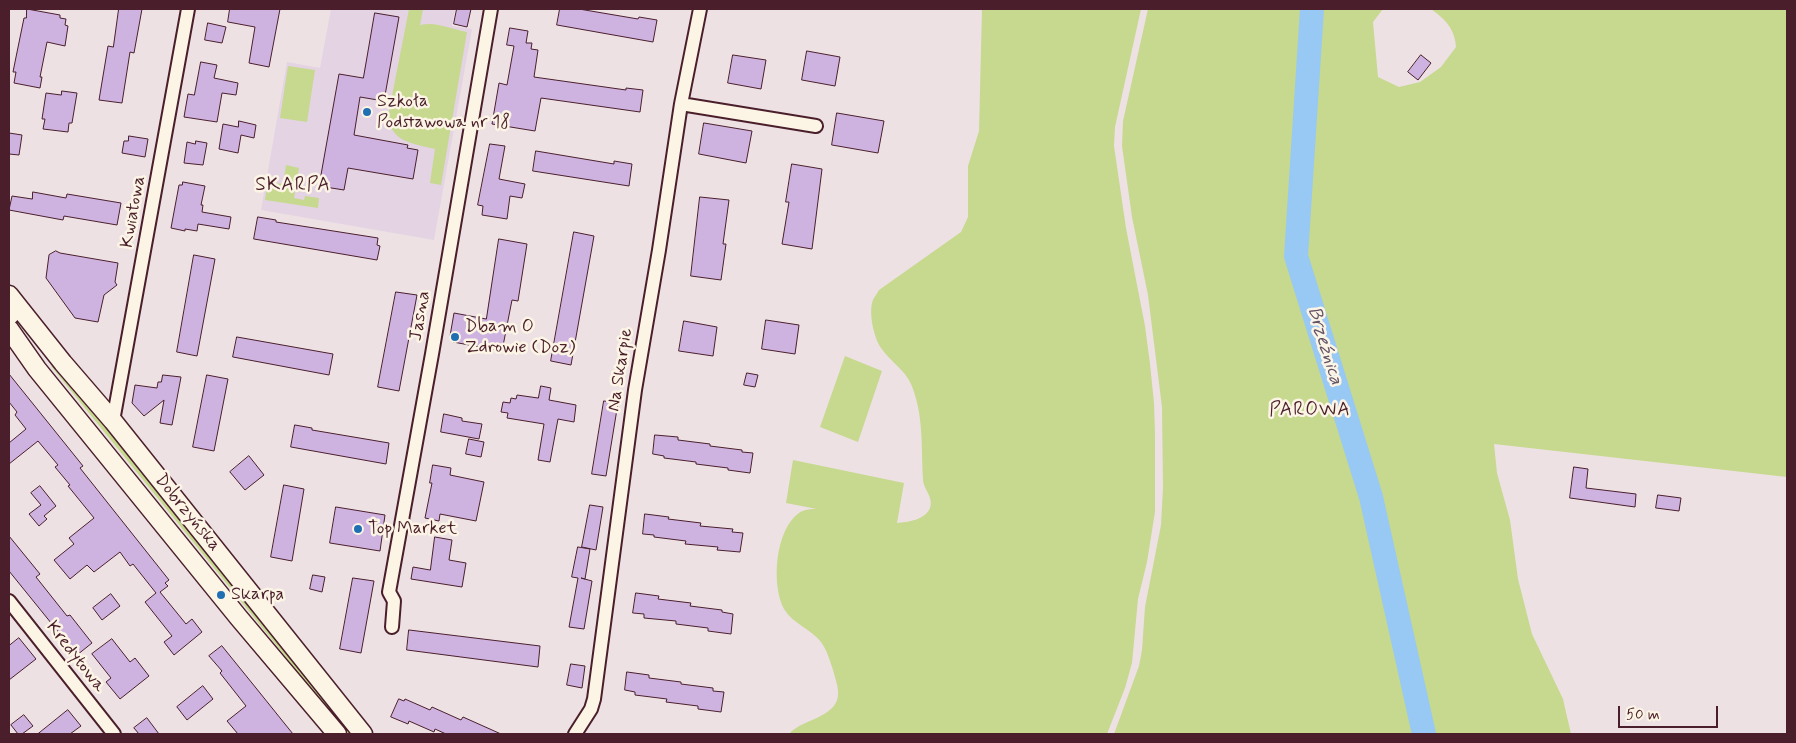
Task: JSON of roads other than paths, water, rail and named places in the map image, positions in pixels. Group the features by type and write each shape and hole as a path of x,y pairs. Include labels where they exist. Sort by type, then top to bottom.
{"main road":[{"name":"Dobrzyńska","path":"9,295 14,314 38,330 363,734"},
{"name":"Dobrzyńska","path":"9,329 15,349 37,369 227,603 337,734"}],"street":[{"name":"Kwiatowa","path":"112,421 188,9"},
{"name":"Jasna","path":"392,628 394,601 389,592 431,363 492,9"},
{"name":"Na Skarpie","path":"575,734 594,699 635,390 681,104 700,9"},
{"path":"681,104 816,126"},
{"path":"15,349 38,330"},
{"name":"Kredytowa","path":"9,602 109,733"}],"waterway":[{"name":"Brzeźnica","path":"1312,9 1296,256 1371,497 1424,734"}],"place":[{"name":"Szkoła Podstawowa nr 18","path":"367,112"},
{"name":"Dbam O Zdrowie (Doz)","path":"455,337"},
{"name":"Top Market","path":"358,529"},
{"name":"Skarpa","path":"221,595"}],"district":[{"name":"SKARPA","path":"293,186"},
{"name":"PAROWA","path":"1310,411"}]}
